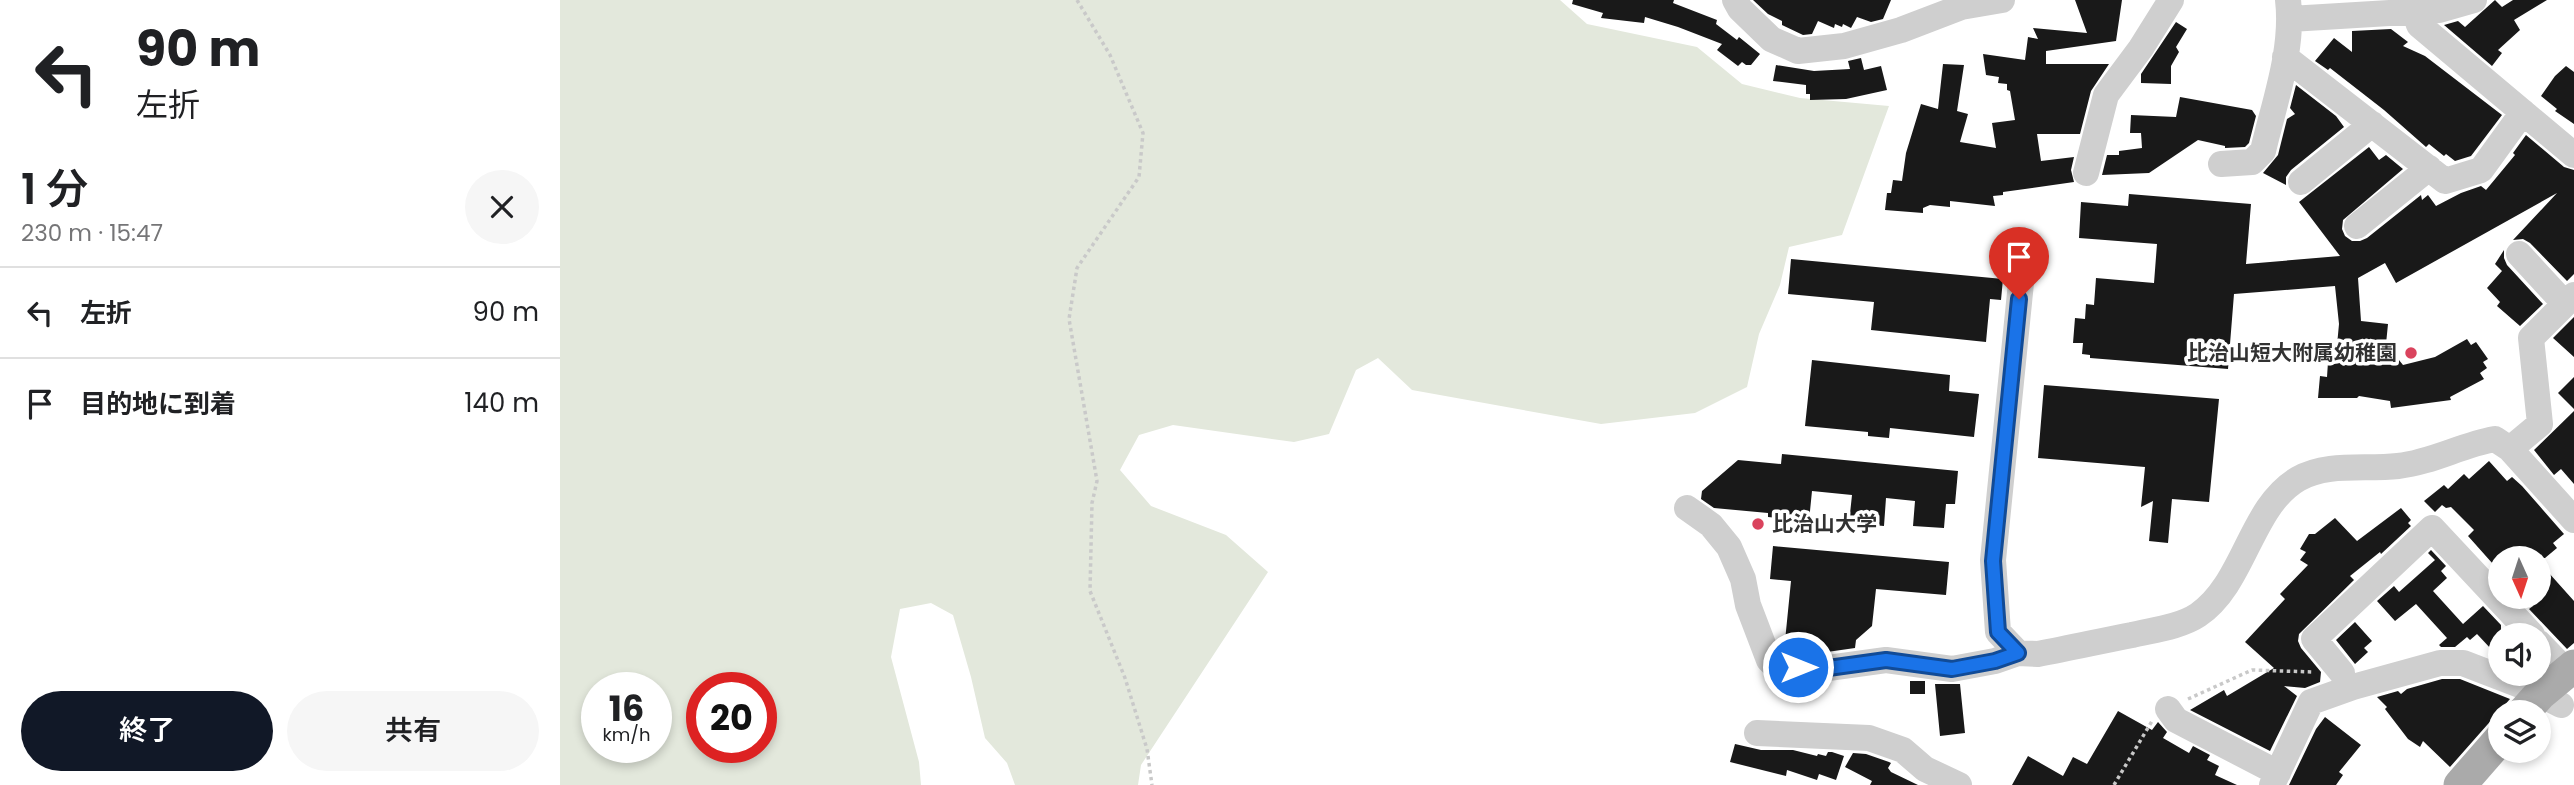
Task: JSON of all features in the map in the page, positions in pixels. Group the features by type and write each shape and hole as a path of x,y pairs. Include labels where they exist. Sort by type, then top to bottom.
{"main road":[{"path":"2460,785 2488,753"},
{"path":"2487,785 2507,763"}],"street":[{"path":"1734,0 1771,39 1798,51 1844,46 1901,30 1961,7 2002,0"},
{"path":"2086,173 2106,95 2141,48 2171,0"},
{"path":"2221,164 2252,162 2263,151 2285,57 2289,10 2415,12 2439,10 2474,0"},
{"path":"2415,12 2419,25 2574,155"},
{"path":"2285,57 2445,181 2481,170 2523,112"},
{"path":"2301,182 2372,124"},
{"path":"2357,226 2429,168"},
{"path":"2510,449 2540,424 2531,338 2570,300 2519,254"},
{"path":"2018,653 1998,632 1993,561 2022,273"},
{"path":"1687,508 1711,525 1729,547 1743,579 1748,605 1769,660 1775,666 1821,669 1886,660 1952,669 1995,661 2018,653 2038,654 2166,628 2198,616 2224,590 2273,503 2296,480 2317,471 2395,467 2430,461 2495,439 2510,449 2574,520"},
{"path":"2342,673 2314,639 2432,528 2521,623"},
{"path":"2168,709 2176,720 2275,779 2311,702 2353,687 2440,663 2463,663 2554,696"},
{"path":"1757,733 1869,738 1903,750 1925,769 1959,785"}],"path":[{"path":"1077,0 1111,55 1143,133 1139,177 1077,268 1069,319 1097,481 1092,503 1090,591 1125,677 1147,749 1152,785"},
{"path":"2113,785 2156,714 2252,670 2342,673"}],"shaded area":[{"path":"560,0 1560,0 1587,24 1697,47 1742,84 1800,98 1889,106 1842,235 1789,247 1780,285 1759,334 1747,387 1695,413 1601,424 1412,390 1378,358 1356,370 1329,434 1294,442 1173,425 1139,435 1120,470 1151,506 1226,535 1268,572 1141,765 1138,785 1015,785 1007,763 985,738 953,615 931,603 900,609 891,657 919,762 921,785 560,785"}],"building":[{"path":"1573,0 1674,0 1673,3 1717,20 1716,24 1737,40 1739,37 1760,54 1751,65 1742,62 1738,66 1717,50 1722,44 1645,17 1644,23 1601,18 1603,13 1572,4"},
{"path":"1753,0 1891,0 1883,19 1871,22 1857,17 1851,28 1835,24 1834,28 1818,21 1812,34 1803,35 1782,25 1782,21 1768,14"},
{"path":"2075,0 2122,0 2116,41 2046,51 2046,64 2109,64 2091,91 2080,134 2037,134 2041,161 2074,157 2071,170 2074,182 2003,192 2003,195 1993,196 1995,206 1950,201 1950,207 1930,205 1923,208 1923,213 1885,210 1887,193 1891,193 1893,180 1902,181 1906,153 1921,104 1938,109 1943,64 1964,65 1957,111 1968,114 1960,142 1996,148 1992,123 2015,120 2007,84 1998,83 1999,77 1986,75 1983,54 2025,60 2028,37 2038,39 2033,28 2087,33"},
{"path":"2495,0 2502,7 2513,0 2547,0 2514,20 2520,30 2498,50 2502,53 2492,66 2444,25 2458,21 2465,27"},
{"path":"2176,22 2187,29 2176,47 2179,52 2171,66 2171,84 2141,83 2141,74"},
{"path":"2391,29 2408,42 2403,46 2425,56 2502,115 2471,156 2455,161 2429,144 2426,147 2330,68 2328,70 2315,61 2334,38 2352,52 2352,31"},
{"path":"1861,58 1864,70 1881,66 1887,90 1846,99 1810,100 1810,94 1806,94 1806,85 1773,81 1776,65 1814,71 1850,69 1848,61"},
{"path":"2566,66 2574,72 2574,124 2555,111 2557,109 2541,96"},
{"path":"2296,85 2336,116 2344,127 2291,170 2286,177 2286,185 2263,173 2278,155 2287,119 2295,114 2290,108"},
{"path":"2180,97 2252,110 2256,116 2249,143 2245,147 2225,148 2198,140 2149,173 2102,175 2107,155 2119,155 2119,151 2142,148 2141,133 2130,133 2131,115 2176,117"},
{"path":"2526,135 2564,167 2574,170 2574,274 2567,281 2530,243 2523,239 2513,240 2557,193 2396,283 2385,263 2358,278 2361,321 2388,324 2386,344 2403,365 2435,357 2467,339 2471,345 2476,342 2488,359 2483,362 2487,368 2480,373 2484,379 2450,397 2451,400 2391,408 2390,401 2359,396 2318,398 2320,376 2327,377 2328,362 2336,356 2339,324 2335,286 2234,294 2228,369 2090,358 2090,355 2082,354 2083,343 2073,343 2075,318 2085,319 2086,304 2094,305 2096,278 2154,283 2157,244 2079,238 2081,202 2128,206 2129,194 2251,204 2246,264 2340,256 2299,202 2369,147 2379,160 2386,155 2403,169 2343,220 2342,229 2345,236 2352,241 2367,238 2421,195 2422,200 2428,195 2436,206 2481,186 2486,190 2515,155 2513,153"},
{"path":"2504,250 2507,265 2543,304 2520,326 2497,306 2500,302 2487,288 2502,271 2495,264"},
{"path":"1791,259 2003,279 2001,300 1990,299 1986,342 1871,330 1874,302 1788,294"},
{"path":"2574,317 2574,357 2553,338"},
{"path":"1812,360 1950,375 1949,391 1979,394 1974,437 1890,428 1889,438 1868,436 1868,432 1805,426"},
{"path":"2574,377 2574,409 2558,393"},
{"path":"2044,385 2219,399 2209,502 2172,499 2168,543 2149,541 2153,501 2141,507 2145,467 2038,458"},
{"path":"2574,411 2574,484 2561,469 2554,475 2534,450"},
{"path":"1782,454 1958,471 1955,504 1946,504 1944,528 1913,526 1915,501 1886,498 1884,526 1849,523 1852,495 1812,491 1809,521 1768,517 1768,513 1714,508 1701,499 1702,491 1738,460 1781,464"},
{"path":"2489,461 2507,481 2512,477 2564,534 2553,543 2557,548 2552,552 2552,546 2488,546 2488,558 2468,536 2474,530 2451,507 2442,505 2435,512 2424,501 2444,485 2448,489 2464,474 2469,479"},
{"path":"2401,508 2411,520 2408,523 2411,526 2381,554 2380,552 2350,576 2354,580 2299,634 2301,648 2321,672 2320,682 2305,688 2284,686 2297,696 2270,751 2190,710 2224,690 2227,696 2274,668 2245,642 2285,599 2280,594 2308,565 2300,560 2306,552 2300,549 2309,534 2315,534 2335,518 2357,541"},
{"path":"1773,546 1949,562 1946,595 1876,589 1872,626 1856,640 1855,648 1820,653 1784,651 1791,581 1770,579"},
{"path":"2431,550 2446,566 2441,571 2447,578 2433,591 2463,624 2483,606 2499,623 2488,623 2488,646 2477,634 2470,640 2467,637 2455,647 2441,647 2439,645 2447,638 2416,604 2395,621 2377,601 2394,586 2399,592 2435,560 2428,553"},
{"path":"2552,576 2574,601 2574,643 2567,649 2551,632 2551,623 2542,623 2529,609 2552,609"},
{"path":"2355,622 2372,641 2364,648 2368,652 2355,664 2336,640"},
{"path":"2442,679 2460,679 2510,699 2488,700 2488,724 2450,767 2423,741 2420,747 2408,739 2385,709 2387,707 2377,697 2398,691 2401,694 2407,689"},
{"path":"1910,681 1925,681 1925,694 1910,694"},
{"path":"1935,684 1960,684 1965,733 1940,736"},
{"path":"2118,711 2152,730 2158,722 2167,732 2163,738 2189,753 2193,746 2210,755 2207,760 2219,766 2215,775 2237,785 2012,785 2028,756 2063,776 2073,757 2087,764"},
{"path":"2325,717 2361,745 2339,772 2343,775 2336,785 2289,785 2316,729"},
{"path":"1735,744 1761,750 1793,750 1817,756 1826,756 1828,752 1832,752 1844,756 1836,780 1819,774 1817,780 1787,770 1786,776 1730,762"},
{"path":"1853,753 1866,754 1889,762 1891,763 1888,768 1891,772 1918,785 1870,785 1872,781 1845,767"}],"place":[{"name":"比治山短大附属幼稚園","path":"2411,353"},
{"name":"比治山大学","path":"1758,524"}],"route":[{"path":"1798,667 1821,669 1886,660 1952,669 1995,661 2018,653 1998,632 1993,561 2019,299"}]}
